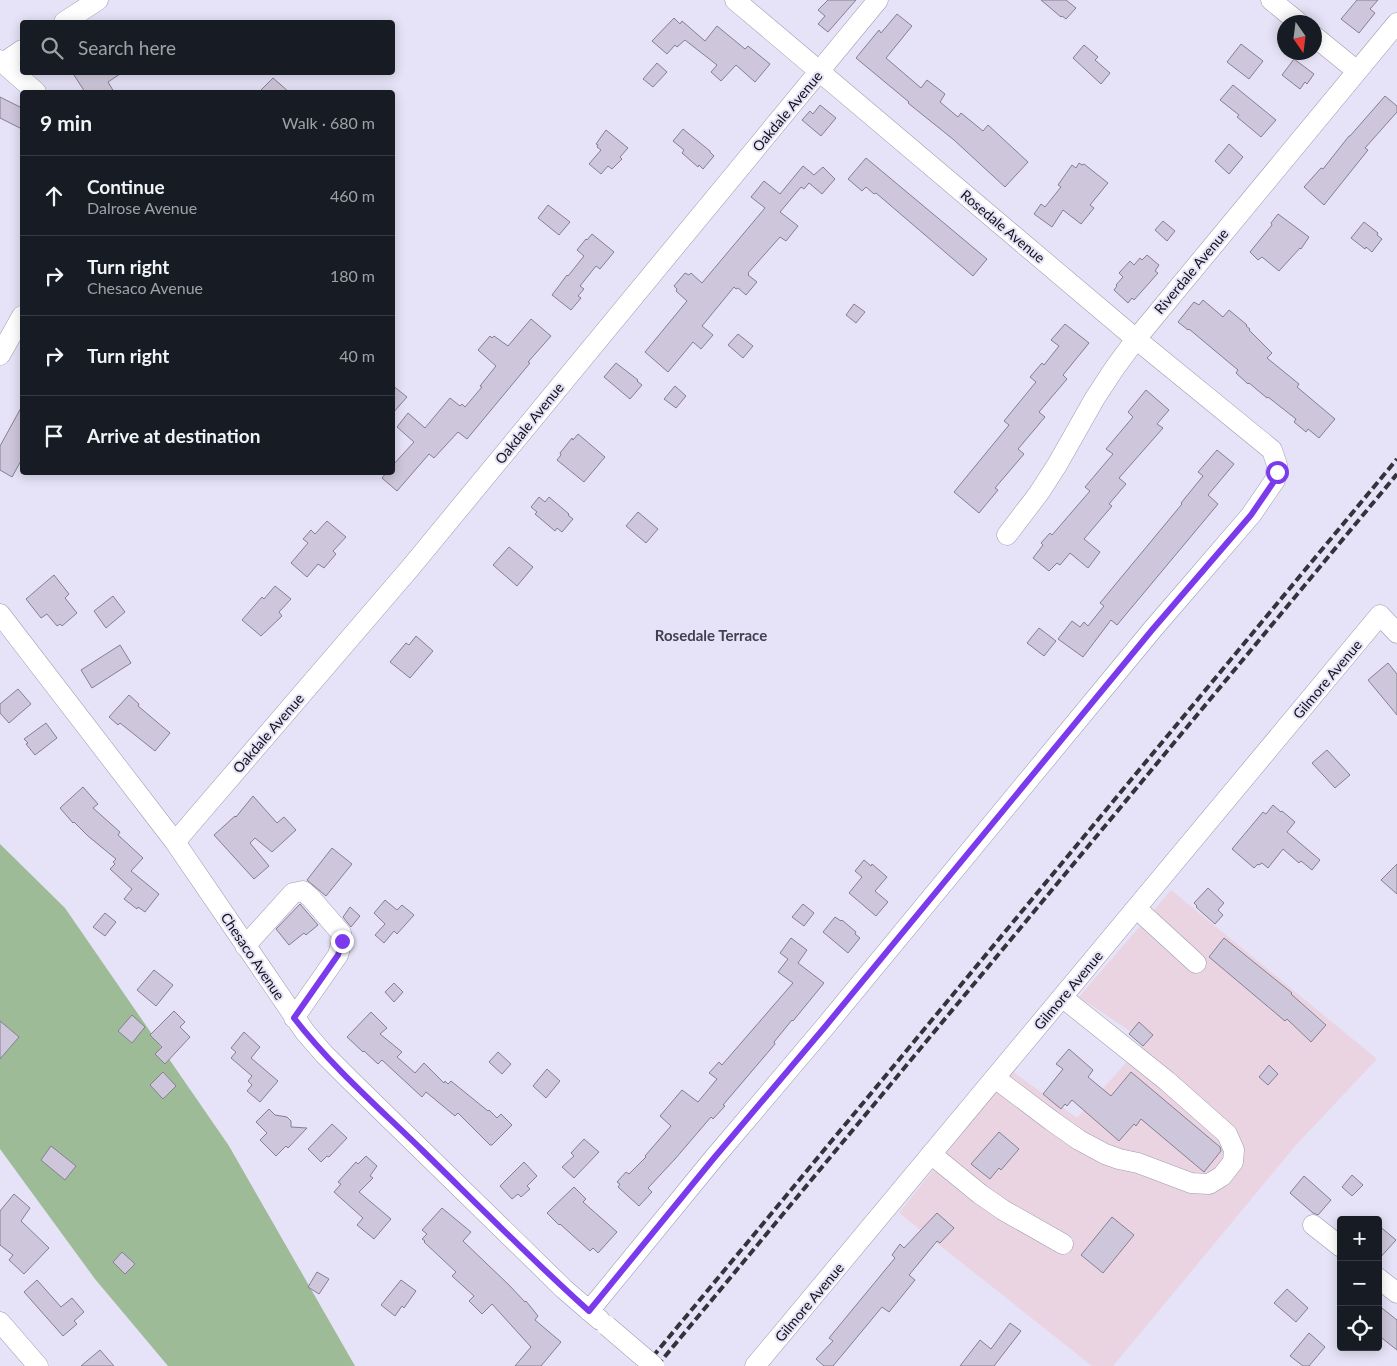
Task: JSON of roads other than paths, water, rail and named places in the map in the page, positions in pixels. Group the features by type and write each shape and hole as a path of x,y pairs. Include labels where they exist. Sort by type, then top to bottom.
{"street":[{"path":"67,20 98,0"},
{"name":"Rosedale Avenue","path":"589,1311 1152,630 1251,515 1275,480 1277,465 1272,450 1136,339 735,0"},
{"name":"Oakdale Avenue","path":"175,842 411,567 878,0"},
{"path":"1272,0 1290,15"},
{"name":"Riverdale Avenue","path":"1007,535 1057,465 1095,398 1136,339 1397,23"},
{"path":"1322,43 1357,72"},
{"path":"20,51 2,62 34,90"},
{"path":"0,355 20,320"},
{"name":"Chesaco Avenue","path":"0,614 175,842 294,1018 324,1054 525,1251 589,1311 654,1366"},
{"name":"Gilmore Avenue","path":"755,1366 1380,615 1397,633"},
{"path":"246,946 293,894 303,891 341,933 342,941 338,955 294,1018"},
{"path":"1136,908 1196,964"},
{"path":"995,1078 1079,1140 1105,1154 1138,1163 1191,1183 1209,1184 1222,1176 1233,1162 1234,1150 1227,1134 1167,1081 1062,997"},
{"path":"932,1154 980,1194 1003,1210 1063,1244"},
{"path":"1313,1225 1337,1244"},
{"path":"1382,1281 1397,1293"},
{"path":"0,1322 38,1366"}],"railway":[{"path":"645,1366 1397,459"},
{"path":"657,1366 1397,474"}],"district":[{"name":"Rosedale Terrace","path":"711,635"}]}
